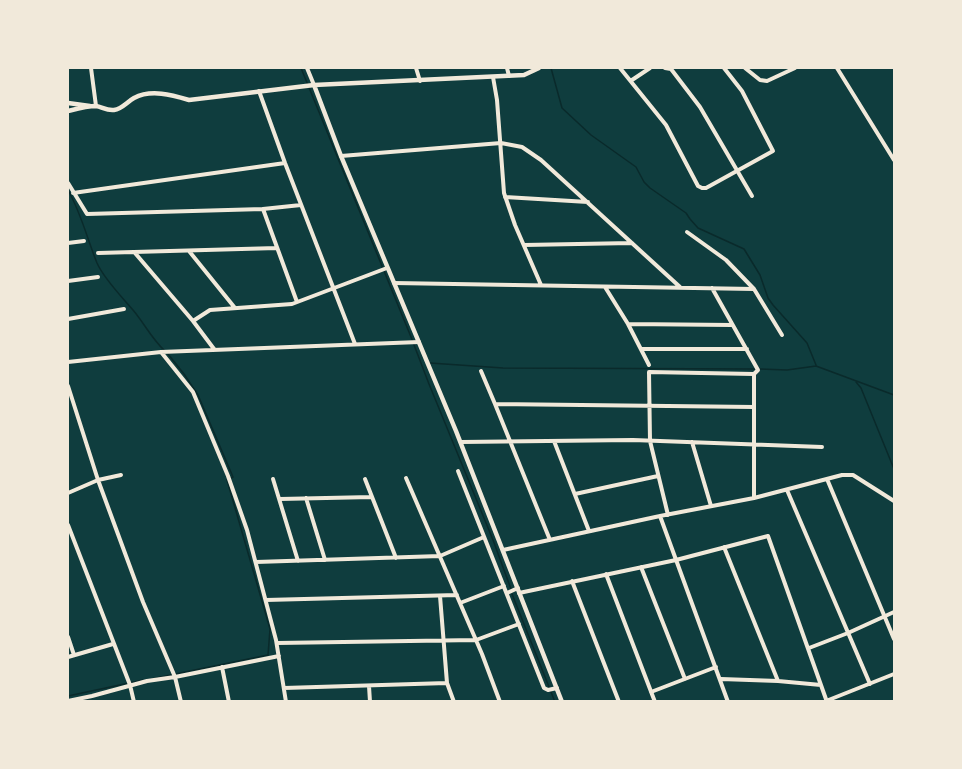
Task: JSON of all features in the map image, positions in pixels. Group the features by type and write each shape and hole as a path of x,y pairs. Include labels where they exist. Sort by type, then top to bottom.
{"street":[{"path":"92,68 96,106"},
{"path":"307,68 387,268 461,442 562,702"},
{"path":"416,68 420,81"},
{"path":"507,68 509,76"},
{"path":"68,103 115,110 135,98 151,94 170,94 189,100 314,85 524,75 539,68"},
{"path":"620,68 632,80 666,125 698,186 702,188 710,187 736,170 773,151 742,92 724,68"},
{"path":"632,80 650,68"},
{"path":"665,68 670,69 700,107 752,196"},
{"path":"746,68 760,80 767,81 795,68"},
{"path":"837,68 894,160"},
{"path":"493,76 506,197 515,225 542,285"},
{"path":"259,91 355,345"},
{"path":"68,111 96,106"},
{"path":"341,156 501,143 522,147 530,151 588,202 680,287"},
{"path":"73,193 285,163"},
{"path":"68,183 87,214 263,209 301,205"},
{"path":"506,197 588,202"},
{"path":"263,209 297,302"},
{"path":"687,232 726,260 754,289 782,335"},
{"path":"68,243 84,241"},
{"path":"524,245 633,243"},
{"path":"98,253 277,248"},
{"path":"188,250 236,308"},
{"path":"134,252 194,321 214,350"},
{"path":"194,321 210,310 292,304 387,268"},
{"path":"68,281 98,277"},
{"path":"394,284 754,289"},
{"path":"604,286 628,324 649,365"},
{"path":"711,288 758,370 754,374 754,498"},
{"path":"68,319 124,309"},
{"path":"628,324 733,325"},
{"path":"68,362 161,352 419,342"},
{"path":"641,349 747,349"},
{"path":"161,352 193,392 228,476 247,530 266,600 277,643 286,702"},
{"path":"481,371 550,540"},
{"path":"668,515 650,441 649,372 754,374"},
{"path":"68,386 98,480 143,602 175,677 181,702"},
{"path":"495,404 754,407"},
{"path":"554,441 589,531"},
{"path":"461,442 650,441 822,447"},
{"path":"692,442 711,506"},
{"path":"458,471 544,688 548,690 557,688"},
{"path":"68,493 98,480 121,475"},
{"path":"503,550 754,498 842,475 853,475 894,501"},
{"path":"575,494 658,476"},
{"path":"406,478 476,640 500,702"},
{"path":"273,479 298,561"},
{"path":"365,479 396,558"},
{"path":"827,479 894,639"},
{"path":"787,490 870,684"},
{"path":"280,499 372,497"},
{"path":"306,498 325,560"},
{"path":"660,516 728,702"},
{"path":"68,525 130,685 134,702"},
{"path":"507,593 676,560 768,536 826,701 894,674"},
{"path":"256,562 440,556 484,537"},
{"path":"724,547 778,681"},
{"path":"641,567 685,679"},
{"path":"606,574 655,702"},
{"path":"572,581 619,702"},
{"path":"460,603 504,586"},
{"path":"266,600 456,595"},
{"path":"440,596 447,683 454,702"},
{"path":"809,648 894,612"},
{"path":"277,643 476,640 519,624"},
{"path":"68,637 74,655"},
{"path":"68,657 113,644"},
{"path":"68,701 147,681 279,656"},
{"path":"222,667 229,702"},
{"path":"651,692 716,667"},
{"path":"721,680 778,681 821,685"},
{"path":"284,688 447,683"},
{"path":"369,686 370,702"}],"waterway":[{"path":"301,68 511,589"},
{"path":"551,68 562,108 591,135 636,167 650,188 686,213 698,228 744,249 760,275 768,298 807,343 816,365"},
{"path":"68,190 100,269 164,350"},
{"path":"168,354 198,395 233,477 231,478"},
{"path":"430,363 503,368 755,369"},
{"path":"760,369 787,370 816,366 894,395"},
{"path":"856,382 861,388 894,469"},
{"path":"151,679 268,655 270,629 227,480"},
{"path":"512,594 555,702"},
{"path":"68,696 143,680"}]}
